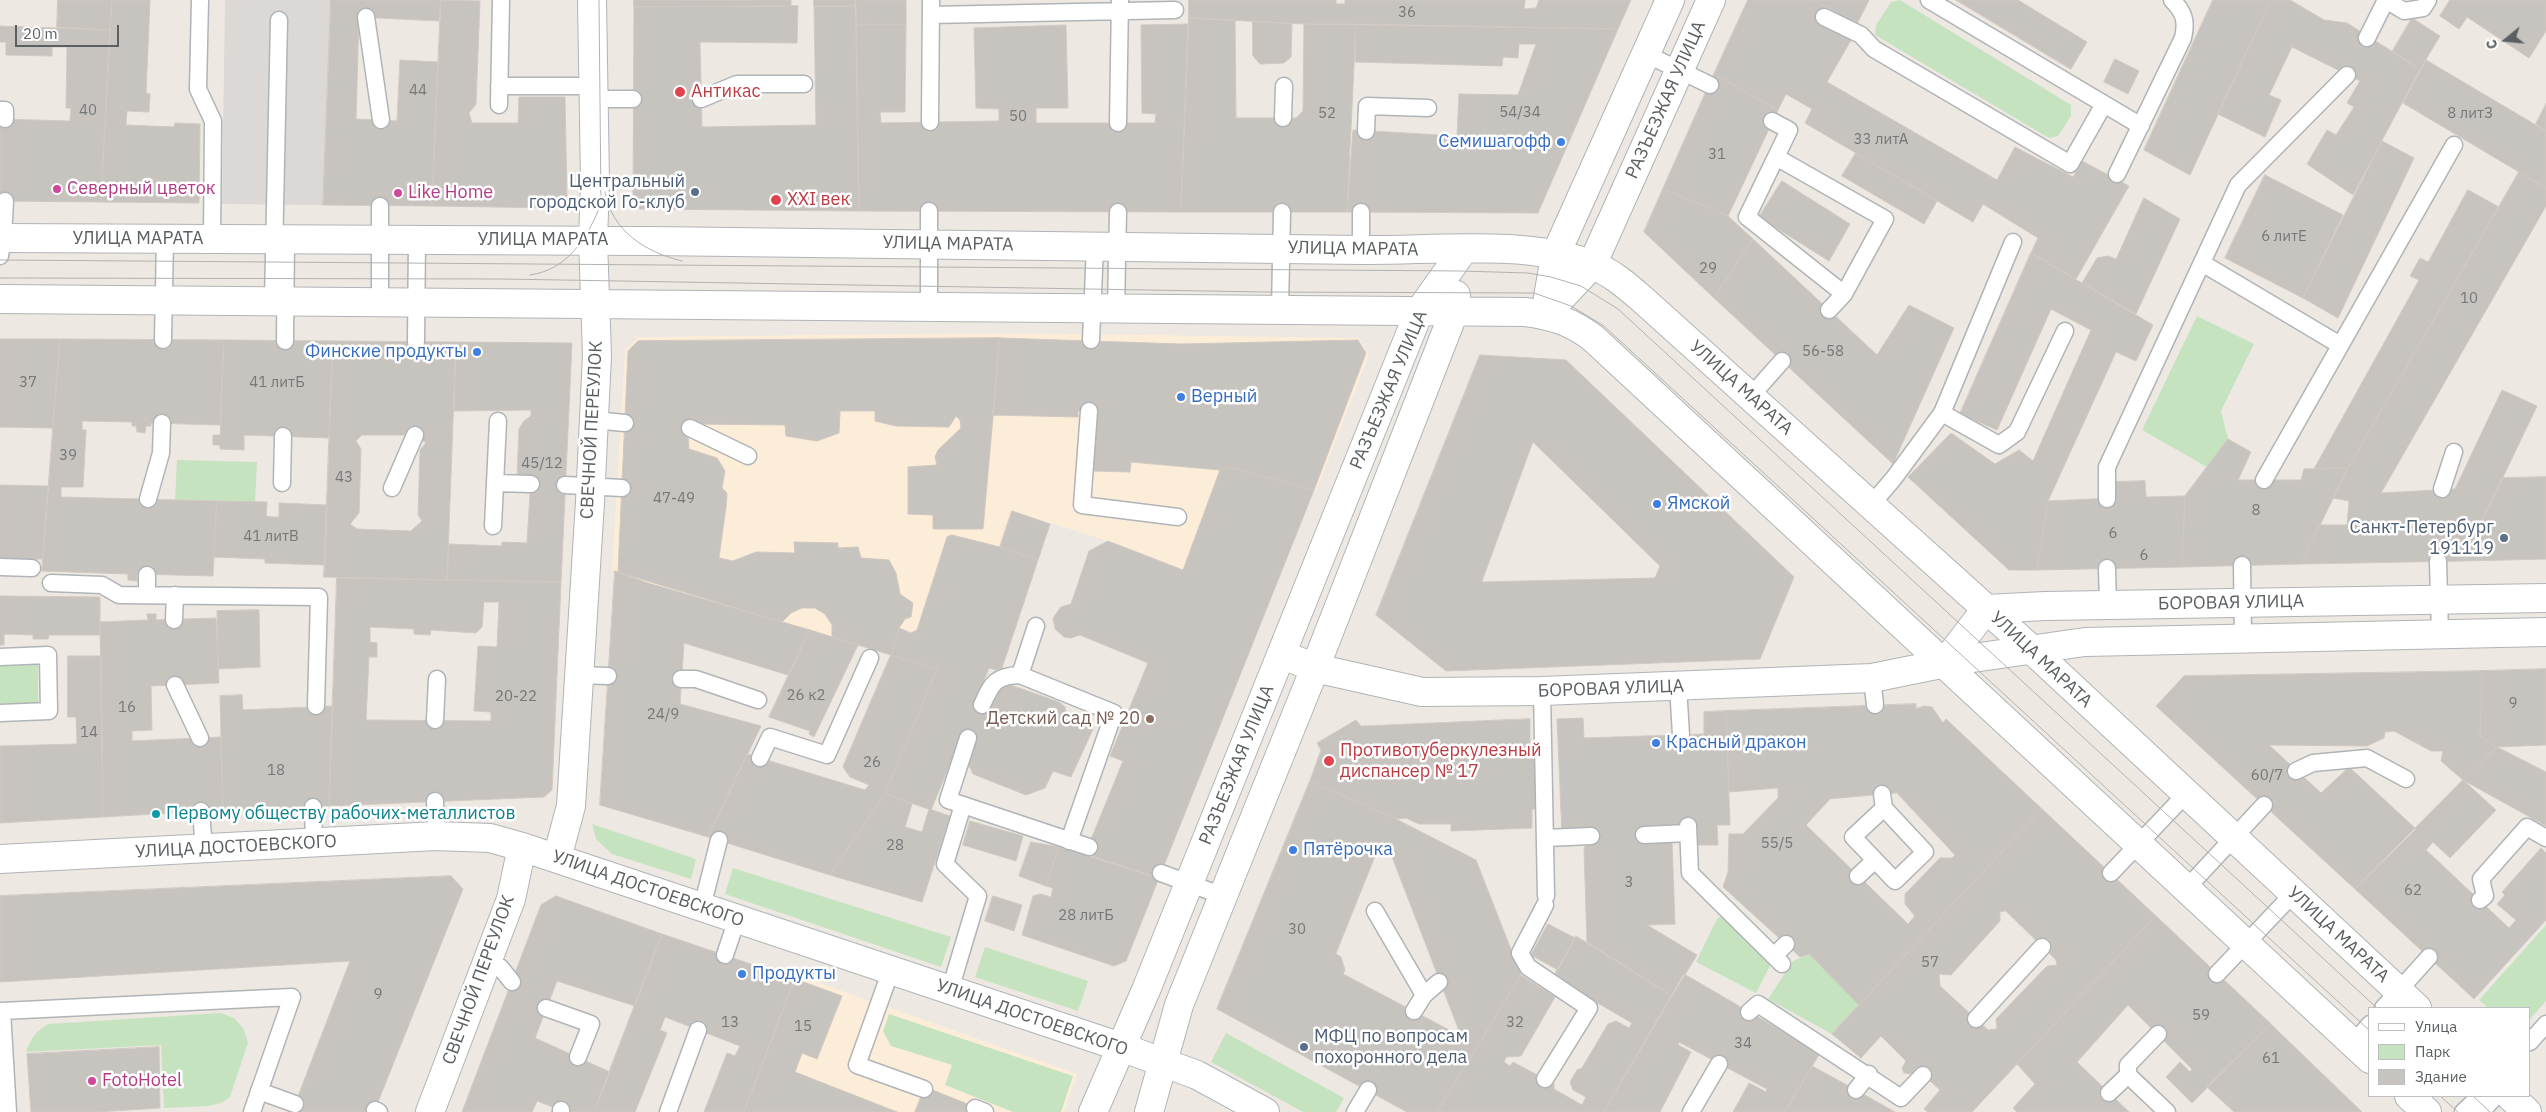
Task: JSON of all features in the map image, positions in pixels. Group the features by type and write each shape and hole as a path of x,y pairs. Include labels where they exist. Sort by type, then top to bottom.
{"street":[{"name":"СВЕЧНОЙ ПЕРЕУЛОК","path":"557,858 571,806 579,675 578,485 594,420 597,355 593,241 592,0"},
{"name":"РАЗЪЕЗЖАЯ УЛИЦА","path":"1545,315 1555,256 1670,0"},
{"name":"РАЗЪЕЗЖАЯ УЛИЦА","path":"1545,315 1592,265 1711,0"},
{"name":"УЛИЦА МАРАТА","path":"1,244 165,239 380,239 1464,250 1516,251 1555,256 1592,265 1607,272 1631,289 2031,649 2293,894 2400,1002"},
{"name":"РАЗЪЕЗЖАЯ УЛИЦА","path":"1094,1112 1189,883 1419,312 1464,250"},
{"name":"РАЗЪЕЗЖАЯ УЛИЦА","path":"1149,1112 1179,1005 1316,668 1454,312 1464,250"},
{"path":"0,299 1525,312 1545,315 1573,325 1594,339 2245,944 2364,1042"},
{"name":"БОРОВАЯ УЛИЦА","path":"1986,609 2108,605 2546,598"},
{"path":"1944,664 1986,609"},
{"name":"БОРОВАЯ УЛИЦА","path":"1281,654 1316,668 1422,692 1542,691 1872,678 2031,649 2085,642 2546,632"},
{"name":"УЛИЦА ДОСТОЕВСКОГО","path":"0,859 436,836 490,838 557,858 738,918 1164,1062 1197,1075 1265,1112"},
{"name":"СВЕЧНОЙ ПЕРЕУЛОК","path":"430,1112 511,899 522,847"},
{"path":"2410,1097 2427,1112"},
{"path":"2511,1097 2527,1112"}],"lane":[{"path":"200,0 198,89 213,120 212,239"},
{"path":"498,105 501,0"},
{"path":"1929,0 2141,126"},
{"path":"2117,174 2184,38 2186,24 2181,9 2172,0"},
{"path":"2368,38 2386,0 2404,11 2423,8 2428,0"},
{"path":"1118,123 1120,6"},
{"path":"930,122 931,8 1120,6 1175,10"},
{"path":"366,17 382,120"},
{"path":"1824,17 1861,35 1874,49 2070,164 2104,104"},
{"path":"279,20 280,301 285,341"},
{"path":"1646,54 1710,85"},
{"path":"2107,499 2107,467 2238,185 2348,75"},
{"path":"701,99 737,84 804,84"},
{"path":"499,86 593,93 633,99"},
{"path":"1283,118 1284,86"},
{"path":"1366,131 1368,106 1428,108"},
{"path":"1772,121 1789,130 1747,217 1844,294"},
{"path":"2264,480 2454,145"},
{"path":"1776,157 1885,219 1844,294 1829,310"},
{"path":"1,244 5,201"},
{"path":"380,206 380,302"},
{"path":"929,211 929,306"},
{"path":"1091,340 1104,308 1106,246 1118,212"},
{"path":"1280,310 1282,212"},
{"path":"1361,212 1361,250"},
{"path":"163,340 165,239"},
{"path":"416,342 417,240"},
{"path":"1871,505 1894,478 1942,413 2013,242"},
{"path":"1104,308 1106,246"},
{"path":"2202,263 2340,345"},
{"path":"1942,413 1999,445 2016,432 2065,331"},
{"path":"1750,396 1782,361"},
{"path":"1089,411 1082,505 1178,517"},
{"path":"594,420 625,423"},
{"path":"493,526 498,421"},
{"path":"148,499 160,453 162,423"},
{"path":"690,428 748,456"},
{"path":"392,488 415,435"},
{"path":"282,436 282,483"},
{"path":"2442,489 2454,452"},
{"path":"495,483 531,484"},
{"path":"578,485 622,488"},
{"path":"2438,561 2440,634"},
{"path":"2242,565 2243,638"},
{"path":"0,568 32,568"},
{"path":"2107,568 2108,605"},
{"path":"147,575 147,595"},
{"path":"51,582 102,585 118,595 319,596 316,706"},
{"path":"174,620 175,595"},
{"path":"1020,675 1036,626"},
{"path":"0,657 48,656 49,712 0,713"},
{"path":"760,758 770,737 827,755 870,658"},
{"path":"579,675 608,676"},
{"path":"982,704 991,685 1003,676 1020,675 1114,713 1069,841"},
{"path":"1872,678 1875,705"},
{"path":"435,720 437,679"},
{"path":"681,679 696,679 758,700"},
{"path":"175,685 200,738"},
{"path":"1678,686 1681,734"},
{"path":"1542,691 1546,901 1517,954 1528,967 1589,1008 1545,1079"},
{"path":"968,738 948,800 1088,847"},
{"path":"2296,771 2313,764 2368,758 2406,779"},
{"path":"2110,873 2185,795"},
{"path":"435,801 436,836"},
{"path":"1883,801 1925,852 1895,881 1875,860 1853,837 1883,801"},
{"path":"950,990 978,896 940,862 963,805"},
{"path":"2186,889 2264,805"},
{"path":"313,807 314,843"},
{"path":"202,811 204,848"},
{"path":"2480,900 2485,896 2481,879 2526,827 2546,838"},
{"path":"1644,835 1688,830 1690,873 1778,960 1786,944"},
{"path":"1546,838 1591,836"},
{"path":"702,907 719,840"},
{"path":"1858,876 1875,860"},
{"path":"1161,873 1223,896"},
{"path":"2217,974 2293,894"},
{"path":"1374,911 1424,995"},
{"path":"725,955 738,918"},
{"path":"1976,1019 2042,946"},
{"path":"2400,1002 2429,957"},
{"path":"486,964 500,967 512,982"},
{"path":"891,970 857,1065 924,1089"},
{"path":"1414,1011 1424,995 1439,982"},
{"path":"5,1103 2,1011 292,997 252,1112"},
{"path":"1749,1012 1758,1004 1869,1074 1901,1098 1923,1076"},
{"path":"546,1008 591,1024 578,1058"},
{"path":"2531,1041 2546,1024"},
{"path":"668,1112 698,1030"},
{"path":"2158,1034 2128,1065 2128,1075 2166,1112"},
{"path":"1691,1112 1719,1064"},
{"path":"1856,1090 1869,1074"},
{"path":"2109,1093 2128,1075"},
{"path":"1356,1112 1368,1090"},
{"path":"259,1091 295,1104"},
{"path":"2464,1112 2479,1097"},
{"path":"2481,1112 2495,1097"}],"shaded area":[{"path":"225,0 331,0 323,205 222,204"},
{"path":"1000,333 1359,338 1369,355 1316,491 1237,470 1221,470 1183,570 1108,541 1012,511 1000,547 952,535 947,537 917,630 911,633 899,628 891,655 648,583 612,570 625,350 638,337"},
{"path":"797,975 1077,1074 1064,1112 744,1112"}],"green space":[{"path":"1900,0 2071,105 2071,116 2058,136 2049,138 1875,35 1876,25 1891,2"},
{"path":"2197,316 2254,344 2221,411 2228,439 2207,467 2142,430"},
{"path":"177,460 257,462 255,502 175,500"},
{"path":"38,665 38,703 0,704 0,666"},
{"path":"592,824 696,859 691,879 612,854 596,839"},
{"path":"733,868 951,937 941,967 725,894"},
{"path":"1722,916 1771,964 1756,993 1696,962 1717,919"},
{"path":"2546,925 2546,1001 2531,1018 2531,1007 2487,1007 2479,1000"},
{"path":"985,947 1088,981 1078,1011 975,977"},
{"path":"1809,954 1859,1005 1832,1034 1768,999 1793,961"},
{"path":"221,1013 234,1018 243,1028 248,1043 230,1097 221,1103 208,1106 164,1108 161,1045 26,1052 34,1035 49,1024"},
{"path":"889,1014 1073,1076 1061,1112 1013,1112 945,1085 952,1065 891,1046 883,1031"},
{"path":"1226,1033 1344,1098 1336,1112 1303,1112 1211,1062"}],"building":[{"path":"58,0 112,0 110,30 57,27"},
{"path":"112,0 150,0 146,93 150,94 149,112 127,111 126,125 174,127 175,123 200,124 199,203 101,202"},
{"path":"331,0 441,0 439,21 359,17 356,119 397,121 400,60 438,62 432,206 323,205"},
{"path":"441,0 480,1 476,104 469,113 472,123 518,123 519,97 565,97 567,198 558,208 432,206"},
{"path":"634,0 791,0 791,6 634,7"},
{"path":"814,0 855,0 856,6 814,6"},
{"path":"855,0 906,0 906,25 856,24"},
{"path":"1189,0 1336,0 1336,4 1345,4 1345,0 1525,0 1524,9 1536,8 1539,0 1631,0 1618,29 1304,24 1189,18"},
{"path":"1748,0 1814,0 1829,9 1820,25 1851,40 1827,82 1997,180 2015,147 2073,177 2082,161 2129,186 2076,279 2031,253 2038,238 1983,204 1973,222 1805,123 1812,109 1786,94 1778,110 1714,74"},
{"path":"1814,0 1869,0 1857,24"},
{"path":"1956,0 2018,0 2087,42 2071,69"},
{"path":"2213,0 2271,0 2190,175 2144,150"},
{"path":"2271,0 2290,0 2324,20 2347,23 2420,69 2353,195 2307,164 2327,130 2336,135 2354,107 2347,103 2360,81 2292,47 2269,95 2281,100 2265,137 2218,114"},
{"path":"2450,0 2546,0 2546,31 2529,58 2467,17 2459,29 2440,16"},
{"path":"798,6 797,43 700,42 702,127 816,125 814,6 856,6 859,211 640,209 633,201 634,7"},
{"path":"1189,18 1235,20 1236,118 1296,118 1303,111 1304,24 1356,24 1347,212 1181,212"},
{"path":"2412,18 2440,36 2420,69 2392,52"},
{"path":"1253,21 1292,24 1291,57 1284,63 1260,64 1253,56"},
{"path":"856,24 906,25 905,112 880,112 881,123 999,121 999,109 976,108 974,28 1066,25 1068,108 1036,108 1036,123 1155,123 1156,114 1142,113 1141,25 1188,24 1181,212 859,211"},
{"path":"1356,24 1618,29 1538,213 1347,212 1353,130 1457,136 1459,94 1518,95 1536,44 1519,44 1518,58 1503,57 1502,66 1356,62"},
{"path":"0,26 110,30 101,202 0,201 0,119 70,121 71,108 66,108 67,47 52,47 52,56 6,55 6,42 0,42"},
{"path":"2115,59 2139,71 2128,94 2104,82"},
{"path":"2426,60 2546,131 2546,188 2403,103"},
{"path":"1714,74 1778,110 1728,216 1663,189"},
{"path":"2546,104 2546,131 2536,124"},
{"path":"2382,141 2414,158 2338,318 2303,298"},
{"path":"1856,153 1937,201 1924,224 1842,176"},
{"path":"2519,172 2546,188 2546,206 2381,493 2455,489 2502,390 2537,406 2463,561 2301,564 2320,525 2347,525 2349,501 2333,498 2348,468"},
{"path":"2265,175 2343,215 2303,298 2225,258"},
{"path":"1782,181 1850,224 1829,261 1759,217"},
{"path":"1663,189 1728,216 1753,239 1714,298 1644,232"},
{"path":"2468,190 2499,207 2348,468 2314,469 2419,280 2410,276 2420,258 2428,262"},
{"path":"2144,198 2180,219 2136,314 2082,283 2097,258 2108,256 2116,259"},
{"path":"1753,239 1877,355 1909,305 1954,328 1893,464 1714,298"},
{"path":"2031,253 2153,325 2136,361 2116,352 2048,501 2037,570 2009,570 1908,477 1951,433 1995,464 2019,450 2033,461 2091,330 2051,309 1997,430 1960,414"},
{"path":"1000,338 1181,344 1358,340 1366,353 1314,490 1228,467 1220,470 1131,462 1130,472 1092,471 1094,411 1078,411 1078,417 993,415"},
{"path":"1000,338 983,529 933,529 933,515 908,514 908,467 937,465 935,457 938,450 961,428 960,420 956,416 949,427 896,426 875,421 875,411 840,411 839,433 817,441 786,436 785,425 697,424 688,436 689,449 717,458 725,471 722,488 727,493 719,558 733,561 756,552 795,553 794,542 838,543 838,548 858,547 861,558 889,560 896,573 900,594 913,603 911,617 905,619 899,628 891,655 832,637 832,625 825,614 815,608 802,608 791,613 782,622 618,572 628,351 638,341"},
{"path":"0,339 60,339 53,428 0,427"},
{"path":"60,339 224,340 220,425 151,423 151,426 146,426 145,433 137,432 136,426 132,426 132,422 82,421 82,430 86,430 83,487 61,487 61,497 217,501 213,576 137,574 137,581 128,580 128,574 42,571"},
{"path":"224,340 333,341 329,438 244,435 244,450 220,449 220,445 213,445 213,435 220,435"},
{"path":"333,341 456,342 447,580 324,577","holes":["362,435 415,435 426,443 420,450 418,515 422,521 411,531 357,529 350,524 359,513 361,449 356,441"]},
{"path":"456,342 572,343 561,582 447,580 449,544 502,546 502,542 527,543 531,477 517,477 519,429 524,421 531,416 531,410 454,411"},
{"name":"Ямской","path":"1480,355 1566,360 1794,577 1760,659 1446,671 1376,615","holes":["1533,442 1660,566 1655,578 1482,582"]},
{"path":"2228,439 2251,452 2238,480 2301,480 2304,469 2348,468 2301,564 2182,567 2185,496"},
{"path":"1228,467 1314,490 1159,878 1085,854 1123,761 1110,756 1148,663 1080,635 1071,638 1064,637 1055,629 1053,618 1061,607 1071,604 1089,551 1108,541 1183,570 1220,470"},
{"path":"2546,477 2546,559 2463,561 2502,478"},
{"path":"2145,481 2146,497 2185,496 2182,567 2037,570 2048,501 2115,498 2114,482"},
{"path":"0,485 48,486 43,559 0,559"},
{"path":"217,501 267,502 266,516 273,517 279,517 279,503 327,505 325,565 265,563 265,559 214,557"},
{"path":"1012,511 1050,524 1038,560 1000,547"},
{"path":"952,535 1000,547 1038,560 1002,668 996,670 989,668 975,702 1005,683 1059,702 1065,707 1067,715 1094,727 1071,777 1053,771 1045,788 1026,795 973,774 966,759 962,735 931,810 885,794 937,669 891,655 899,628 911,633 917,630 947,537"},
{"path":"615,571 648,583 810,630 788,675 684,643 680,704 761,726 708,837 600,805"},
{"path":"337,578 561,582 552,790 544,797 329,806","holes":["484,602 499,602 497,647 478,646 474,711 491,712 491,721 366,720 369,657 377,657 377,643 370,642 370,627 414,629 414,634 430,635 431,630 476,633 482,627"]},
{"path":"0,596 100,597 100,635 49,635 48,639 33,639 33,635 4,634 4,645 0,645"},
{"path":"259,610 260,667 218,669 217,611"},
{"path":"147,614 156,614 156,620 216,618 219,683 151,686 152,730 132,731 132,741 221,737 223,810 103,817 100,622 148,620"},
{"path":"810,630 858,645 814,737 809,734 810,731 769,717"},
{"path":"891,655 937,669 885,794 830,875 708,837 747,754 865,790 869,785 850,777 843,767"},
{"path":"68,656 101,656 103,817 0,823 0,746 77,744 76,717 68,717"},
{"path":"2546,669 2546,745 2497,747 2480,737 2482,671"},
{"path":"2482,671 2480,737 2497,747 2463,780 2441,761 2443,751 2431,751 2394,731 2385,732 2384,738 2367,746 2269,745 2321,793 2349,767 2416,829 2355,889 2156,706 2184,676"},
{"path":"242,695 243,710 333,706 329,806 223,810 220,696"},
{"path":"1916,704 1916,709 1924,706 1932,707 1943,723 1946,719 2042,809 1859,1005 1809,954 1800,957 1723,887 1728,872 1729,834 1743,834 1778,798 1778,788 1729,792 1726,711","holes":["1897,793 1955,855 1952,858 1940,858 1905,894 1905,904 1915,916 1908,924 1806,825 1830,799"]},
{"path":"1726,711 1730,825 1717,825 1718,845 1697,845 1695,826 1672,842 1675,924 1647,925 1697,955 1672,996 1587,942 1584,849 1586,844 1592,843 1562,835 1557,719 1583,718 1584,738 1704,734 1704,712"},
{"path":"1530,719 1530,754 1540,754 1541,809 1532,809 1532,828 1451,831 1451,824 1419,824 1406,818 1396,819 1310,781 1321,750 1317,743 1356,720 1361,726"},
{"path":"2497,747 2546,772 2546,826 2463,780"},
{"path":"2463,780 2496,810 2450,858 2433,842 2426,850 2509,928 2516,920 2497,904 2505,895 2502,892 2541,848 2546,853 2546,920 2474,999 2355,889"},
{"path":"1310,781 1396,819 1476,860 1521,975 1437,1112 1407,1112 1217,1009","holes":["1381,842 1390,845 1389,849 1458,1028 1455,1033 1343,974 1345,970 1341,957 1336,954"]},
{"path":"885,794 912,804 905,827 922,832 929,809 950,816 922,902 830,875"},
{"path":"2042,809 2156,916 1972,1112 1928,1112 1924,1109 1940,1090 1916,1068 1911,1074 1904,1073 1902,1068 1906,1061 1881,1036 1861,1058 1832,1034","holes":["2006,911 2056,960 2057,965 2047,966 1996,1019 1997,1029 1988,1030 1940,986 1939,974 1951,975 2000,921 2000,912"]},
{"path":"970,821 1023,836 1016,861 963,845"},
{"path":"1031,842 1059,847 1046,886 1019,876"},
{"path":"1059,847 1159,878 1126,961 1114,966 1022,935 1033,896 1040,894 1051,897 1053,888 1046,886"},
{"path":"451,876 463,889 374,1112 292,1112 350,961 0,982 0,896"},
{"path":"556,896 662,934 635,1006 557,981 535,1038 610,1072 594,1112 566,1112 537,1101 532,1112 462,1112 541,905"},
{"path":"993,896 1022,905 1014,931 985,921"},
{"path":"2156,916 2271,1024 2192,1103 2166,1077 2180,1062 2190,1072 2192,1069 2128,1005 2077,1062 2129,1112 2017,1112 2013,1108 2035,1084 2017,1064"},
{"path":"1548,924 1575,938 1558,970 1531,955"},
{"path":"662,934 795,979 744,1112 704,1112 727,1053 735,1056 740,1046 665,1017 660,1030 667,1033 635,1112 594,1112"},
{"path":"1576,936 1672,996 1604,1112 1437,1112 1521,975 1555,997 1521,1056 1506,1057 1504,1062 1510,1066 1513,1062 1554,1084 1554,1089 1582,1105 1586,1097 1573,1090 1570,1082 1577,1070 1582,1068 1608,1024 1616,1021 1629,1028 1632,1023 1596,1002 1555,974"},
{"path":"1684,974 1820,1053 1785,1112 1733,1112 1749,1083 1766,1092 1767,1089 1679,1042 1678,1045 1691,1052 1660,1112 1604,1112"},
{"path":"795,979 842,996 817,1059 802,1053 795,1072 897,1112 744,1112"},
{"path":"2271,1024 2362,1112 2234,1112 2207,1087"},
{"path":"159,1047 160,1108 97,1112 31,1112 27,1054"},
{"path":"1812,1066 1856,1090 1895,1112 1785,1112"},
{"path":"925,1087 975,1107 974,1112 915,1112"}],"tram line":[{"path":"530,275 543,272 555,266 575,250 590,227 601,203 599,0"},
{"path":"605,192 615,218 632,238 655,252 682,261"},
{"path":"0,260 1460,271 1528,273 1551,277 1581,286 1618,309 2376,1007"},
{"path":"0,278 503,279 1265,292 1534,293 1571,306 1604,326 2368,1029"},
{"path":"2441,1097 2458,1112"},
{"path":"2474,1097 2490,1112"}],"place":[{"name":"Антикас","path":"680,92"},
{"name":"Семишагофф","path":"1561,142"},
{"name":"Северный цветок","path":"57,189"},
{"name":"Центральный городской Го-клуб","path":"695,192"},
{"name":"Like Home","path":"398,193"},
{"name":"XXI век","path":"776,200"},
{"name":"Финские продукты","path":"477,352"},
{"name":"Верный","path":"1181,397"},
{"name":"Ямской","path":"1657,504"},
{"name":"Санкт-Петербург 191119","path":"2504,538"},
{"name":"Детский сад № 20","path":"1150,719"},
{"name":"Красный дракон","path":"1656,743"},
{"name":"Противотуберкулезный диспансер № 17","path":"1329,761"},
{"name":"Первому обществу рабочих-металлистов","path":"156,814"},
{"name":"Пятёрочка","path":"1293,850"},
{"name":"Продукты","path":"742,974"},
{"name":"МФЦ по вопросам похоронного дела","path":"1304,1047"},
{"name":"FotoHotel","path":"92,1081"}]}
